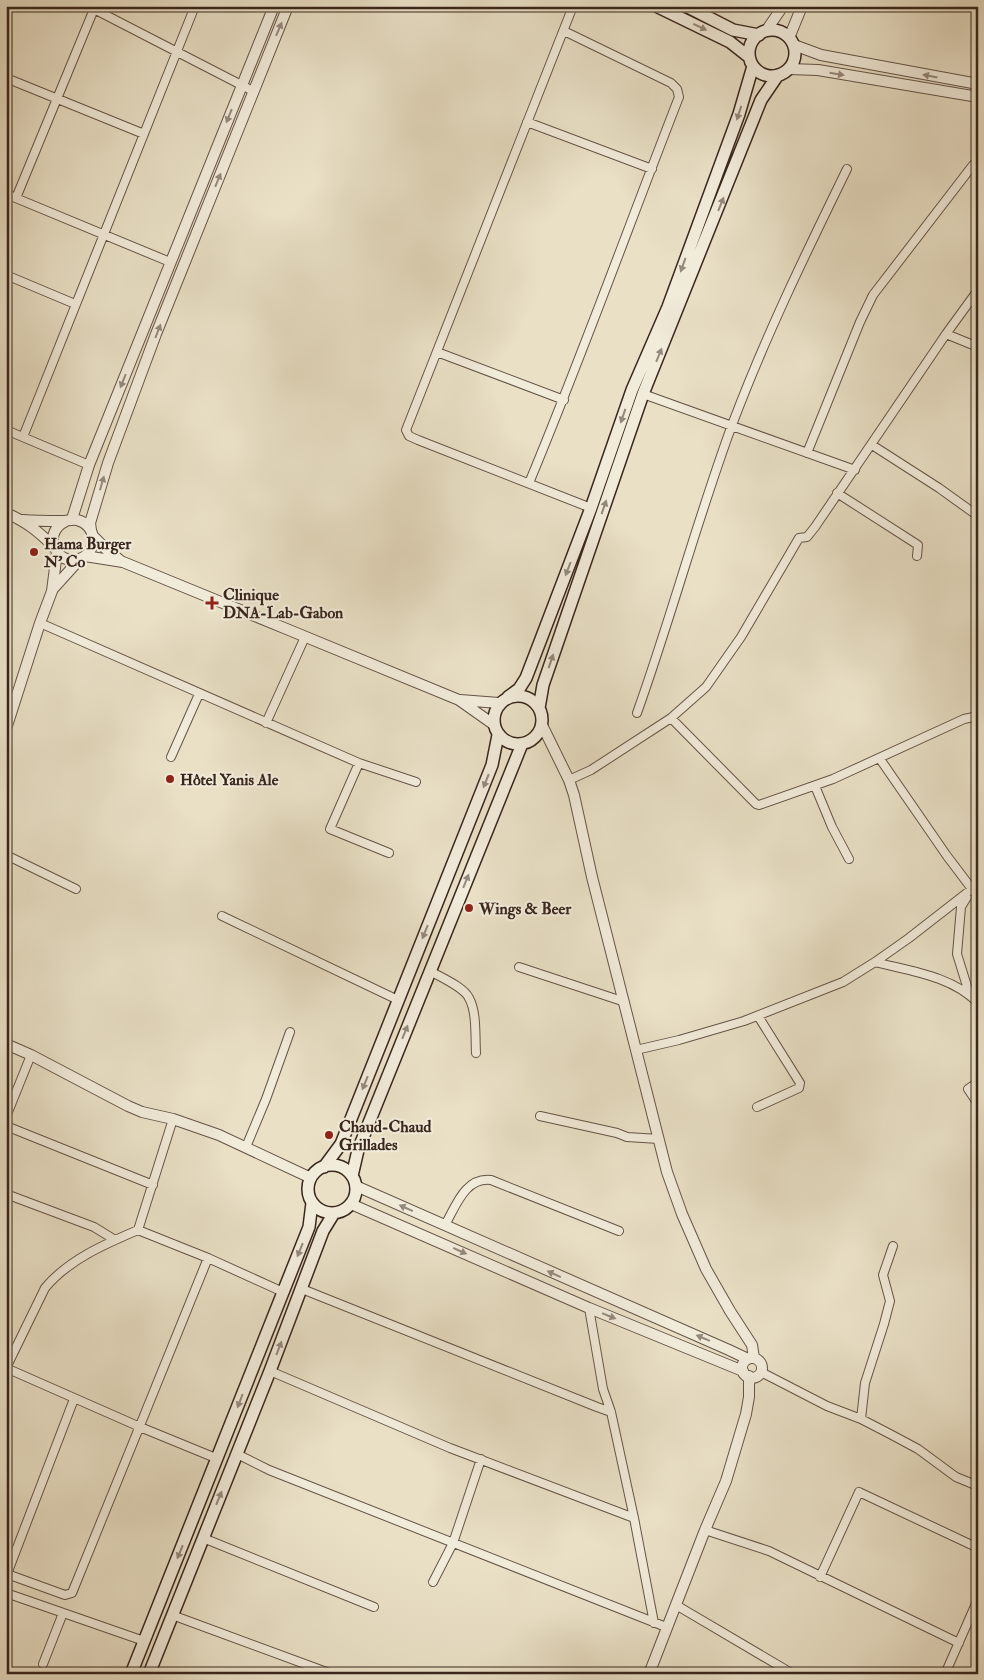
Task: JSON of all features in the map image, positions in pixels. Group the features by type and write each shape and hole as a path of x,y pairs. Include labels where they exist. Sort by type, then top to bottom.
{"main road":[{"path":"656,6 730,42 764,74 778,75"},
{"path":"539,708 542,685 643,394 761,100 778,75 789,69 794,58 791,42 779,31 762,33 733,30 686,6"},
{"path":"131,1674 309,1227 312,1203 308,1191 310,1178 324,1166 341,1144 492,766 496,729 494,713 504,700 519,690 526,678 592,508 632,390 668,308 739,114 751,62 751,44 762,33"},
{"path":"496,729 509,742 522,744 535,737 542,725 542,715 533,701 523,696 504,700"},
{"path":"312,1203 322,1211 334,1213 342,1211 351,1204 355,1196 354,1181 358,1150 522,744"},
{"path":"324,1166 340,1166 347,1170 354,1181"},
{"path":"149,1674 270,1371 323,1231 334,1213"}],"street":[{"path":"6,16 10,6"},
{"path":"6,729 52,591 56,550 53,542 54,532 62,523 69,520 89,465 274,6"},
{"path":"52,591 92,548 90,523 108,463 156,334 288,6"},
{"path":"573,6 406,430 409,436 592,508"},
{"path":"762,33 783,6"},
{"path":"802,6 791,42 821,55 978,84"},
{"path":"23,437 193,7"},
{"path":"16,198 57,99 91,8 253,92"},
{"path":"529,483 564,400 679,97 677,89 671,83 564,31"},
{"path":"789,69 818,70 978,97"},
{"path":"6,78 144,134"},
{"path":"527,122 652,169"},
{"path":"807,452 860,322 873,296 973,165"},
{"path":"637,713 732,425 775,318 847,169"},
{"path":"6,194 170,262"},
{"path":"7,278 75,304"},
{"path":"569,780 591,770 671,718 706,687 741,637 799,538 807,537 815,527 978,290"},
{"path":"946,334 978,347"},
{"path":"437,352 564,400"},
{"path":"643,394 855,470"},
{"path":"6,430 89,465"},
{"path":"872,445 939,488 978,516"},
{"path":"837,493 918,545 917,556"},
{"path":"6,513 23,520 68,559 82,558 123,562"},
{"path":"23,520 69,520 83,522 106,549 123,562 459,700 496,729"},
{"path":"40,623 359,763 416,782"},
{"path":"266,723 305,637"},
{"path":"171,757 199,694"},
{"path":"459,700 504,700"},
{"path":"671,718 756,804 763,804 815,786 964,720 978,716"},
{"path":"542,725 569,780 574,795 622,1001 667,1172 685,1221 706,1269 752,1345 751,1359"},
{"path":"880,758 972,889"},
{"path":"359,763 330,828 389,852"},
{"path":"815,786 832,827 849,859"},
{"path":"6,854 76,889"},
{"path":"636,1050 679,1040 758,1016 843,982 875,962 945,912 972,889"},
{"path":"970,996 957,954 960,907 972,889"},
{"path":"222,916 398,1000"},
{"path":"875,962 948,982 978,1003"},
{"path":"519,967 622,1001"},
{"path":"430,971 453,984 469,997 475,1018 476,1053"},
{"path":"757,1107 799,1088 800,1083 758,1016"},
{"path":"246,1147 266,1099 290,1032"},
{"path":"6,1044 128,1106 219,1135 310,1178"},
{"path":"6,1117 30,1055"},
{"path":"978,1082 968,1089 978,1104"},
{"path":"540,1116 617,1133 627,1137 659,1139"},
{"path":"138,1230 173,1119"},
{"path":"6,1126 153,1185"},
{"path":"445,1226 465,1190 470,1184 484,1179 491,1180 619,1231"},
{"path":"351,1204 746,1374 756,1377 761,1372 762,1365 758,1359 751,1359 729,1350 445,1226 354,1181"},
{"path":"6,1194 94,1227 115,1240"},
{"path":"218,1459 140,1428 6,1368 45,1288 52,1280 76,1260 138,1230 208,1258 283,1292"},
{"path":"861,1419 865,1382 890,1301 883,1274 893,1246"},
{"path":"74,1399 6,1574 65,1595 72,1593 208,1258"},
{"path":"302,1289 611,1412"},
{"path":"589,1308 603,1390 611,1412 654,1622"},
{"path":"649,1674 705,1530 726,1482 750,1397 743,1364 751,1359"},
{"path":"270,1371 481,1459 634,1518"},
{"path":"761,1372 826,1406 861,1419 918,1449 956,1477 978,1486"},
{"path":"237,1454 269,1470 666,1628"},
{"path":"433,1582 453,1544 481,1459"},
{"path":"820,1577 859,1492 978,1548"},
{"path":"705,1530 769,1551 959,1643"},
{"path":"203,1538 374,1607"},
{"path":"6,1593 144,1641"},
{"path":"945,1674 978,1598"},
{"path":"676,1605 792,1674"},
{"path":"43,1664 63,1613"},
{"path":"172,1615 332,1674"}],"place":[{"name":"Hama Burger N' Co","path":"34,552"},
{"name":"Clinique DNA-Lab-Gabon","path":"212,603"},
{"name":"Hôtel Yanis Ale","path":"170,779"},
{"name":"Wings & Beer","path":"469,908"},
{"name":"Chaud-Chaud Grillades","path":"329,1135"}]}
